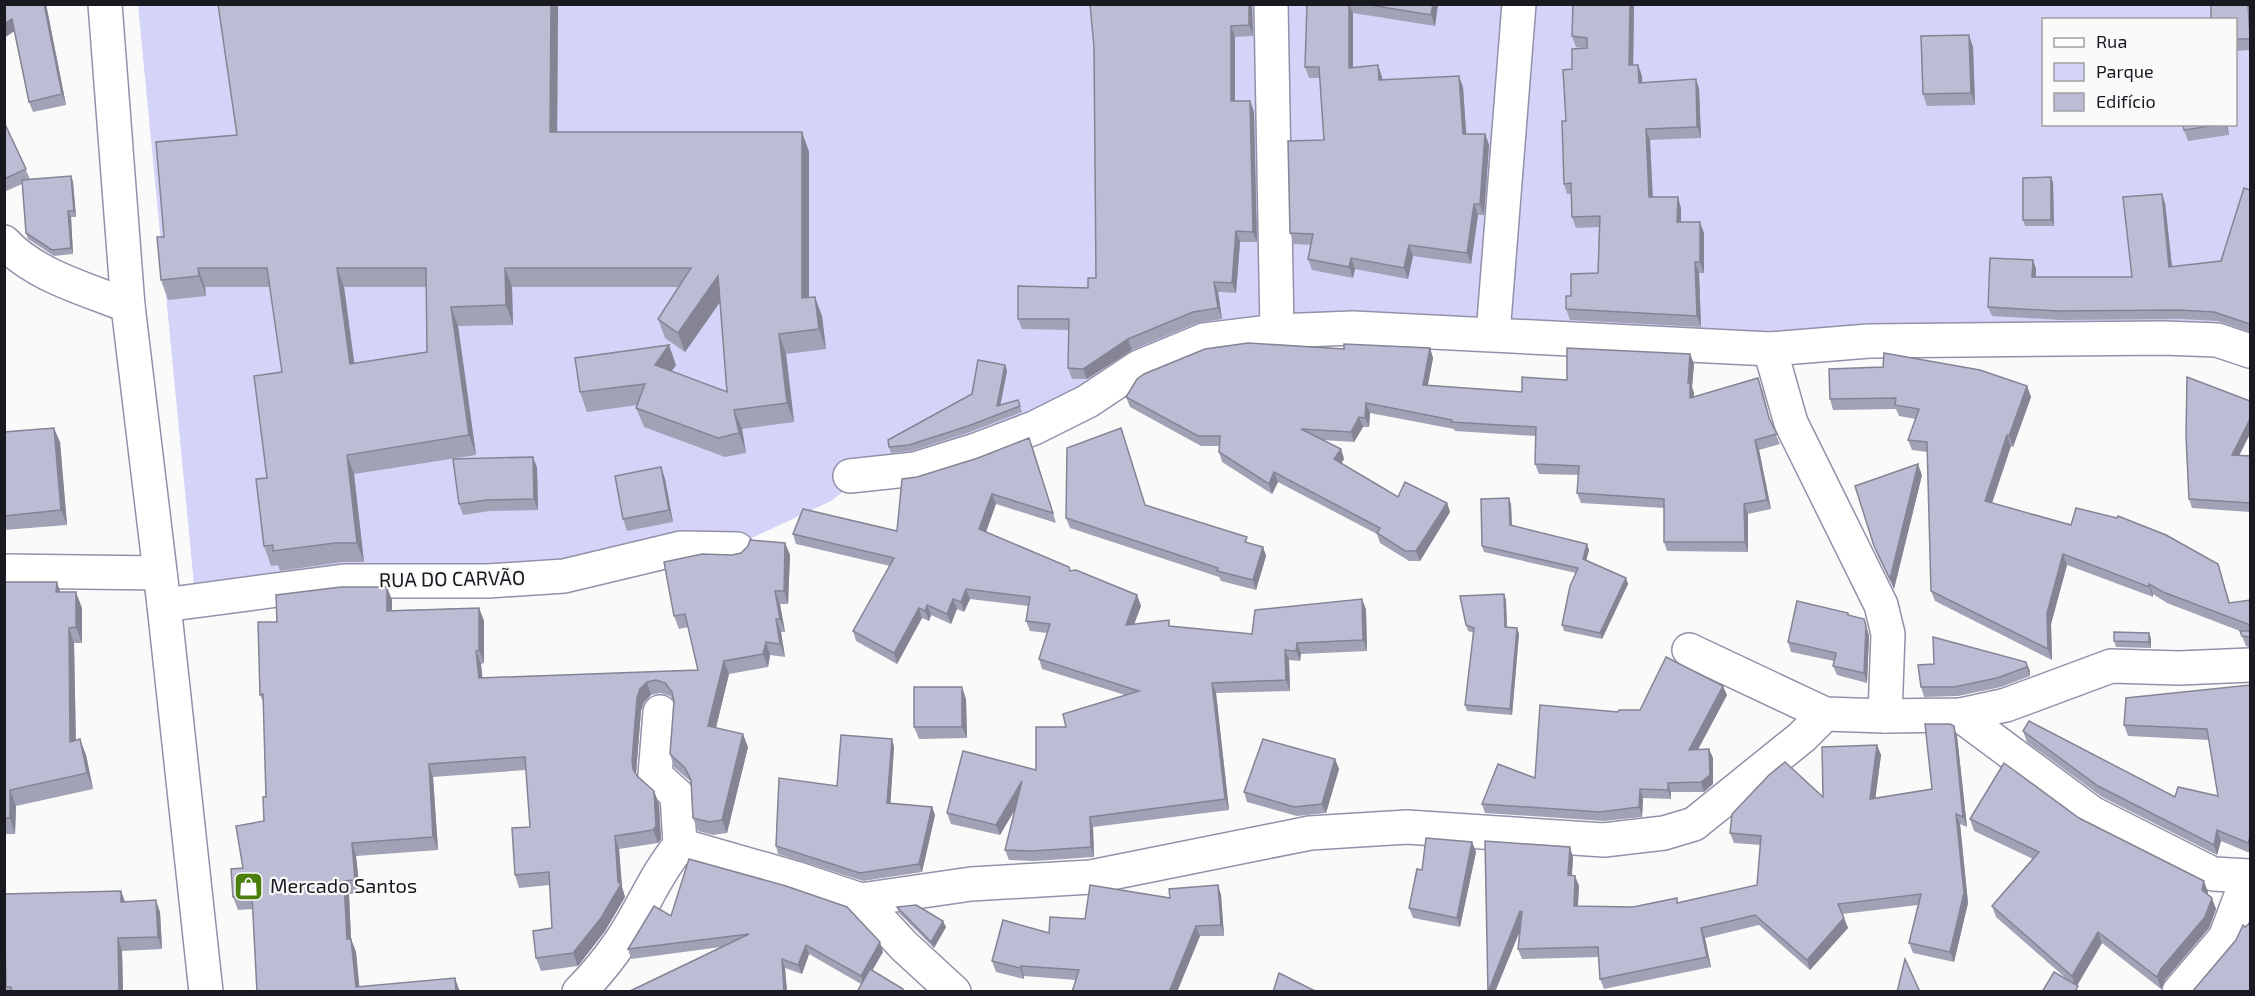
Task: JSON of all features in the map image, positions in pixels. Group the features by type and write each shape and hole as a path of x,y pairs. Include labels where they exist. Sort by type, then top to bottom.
{"street":[{"path":"105,4 128,306 164,605 206,992"},
{"path":"1271,4 1277,331"},
{"path":"1493,334 1519,4"},
{"path":"4,242 18,257 44,271 128,306"},
{"path":"850,476 915,469 976,450 1034,428 1088,401 1139,367 1204,340 1277,331 1353,328 1770,349 1869,341 2164,338 2217,340 2250,351"},
{"path":"1770,349 1791,423 1860,558 1881,605 1888,634 1885,716"},
{"name":"RUA DO CARVÃO","path":"164,605 344,580 488,581 564,576 681,549 737,549"},
{"path":"4,571 160,573"},
{"path":"1689,651 1825,714 1885,716 1960,715 2006,705 2111,666 2179,668 2250,665"},
{"path":"598,985 666,862 680,846 676,795 655,775 660,712"},
{"path":"680,846 795,878 861,900 971,884 1090,877 1310,832 1407,827 1604,840 1664,832 1694,824 1802,737 1825,714"},
{"path":"1960,715 2092,813 2213,874 2249,877 2225,939 2179,992"},
{"path":"861,900 904,946 954,992"}],"green space":[{"path":"138,5 2250,5 2250,357 1634,350 1233,342 858,480 831,501 743,542 554,565 195,595"}],"building":[{"path":"4,4 44,4 62,94 29,102 12,19 4,24"},
{"path":"218,4 551,4 550,132 802,132 802,298 815,297 819,329 779,334 787,403 734,410 739,433 718,438 636,408 645,384 580,392 575,358 669,345 655,365 727,392 718,276 678,333 658,319 691,268 505,268 506,305 451,307 469,435 347,455 357,543 335,543 273,551 273,545 264,546 256,479 267,478 254,376 282,372 267,268 198,268 199,276 161,280 157,237 164,237 156,142 237,135","holes":["337,268 426,268 427,352 350,364"]},
{"path":"1090,4 1249,4 1249,25 1231,26 1231,101 1250,101 1253,232 1236,231 1232,283 1214,282 1218,308 1193,312 1128,339 1083,369 1068,368 1069,319 1018,319 1018,286 1088,288 1088,278 1096,278 1094,47"},
{"path":"1307,4 1349,4 1349,68 1378,65 1379,80 1459,76 1463,134 1485,134 1480,204 1474,204 1467,253 1409,245 1404,268 1351,258 1349,267 1308,259 1313,234 1290,233 1288,141 1324,140 1319,67 1305,67"},
{"path":"1364,4 1433,4 1431,15"},
{"path":"1573,4 1630,4 1629,65 1638,65 1639,83 1696,79 1697,127 1646,129 1649,197 1678,197 1677,222 1700,222 1700,262 1695,262 1697,316 1566,309 1566,296 1571,296 1571,274 1598,273 1600,216 1572,217 1571,183 1564,184 1562,121 1566,121 1563,70 1572,69 1572,49 1587,48 1587,38 1572,36"},
{"path":"2211,4 2248,4 2250,39 2237,39 2237,18 2211,18"},
{"path":"1969,35 1971,93 1923,94 1921,36"},
{"path":"4,122 26,169 4,179"},
{"path":"2183,126 2211,126 2184,130"},
{"path":"71,176 74,211 68,211 71,248 52,250 26,233 22,180"},
{"path":"2051,177 2051,220 2023,220 2023,178"},
{"path":"2244,188 2250,190 2250,324 2214,312 2058,311 1988,307 1990,258 2033,260 2032,277 2132,277 2123,197 2162,194 2169,267 2221,261"},
{"path":"1248,343 1344,349 1344,344 1430,348 1423,385 1522,392 1522,377 1567,380 1567,348 1690,354 1688,383 1690,383 1690,398 1758,378 1769,418 1777,434 1755,440 1767,500 1744,504 1745,542 1664,542 1664,499 1577,493 1579,466 1535,464 1536,427 1451,422 1452,420 1366,403 1365,418 1359,417 1351,432 1301,429 1341,449 1334,459 1398,497 1405,482 1447,503 1416,551 1405,551 1377,533 1380,528 1274,472 1269,484 1219,452 1220,436 1198,436 1126,397 1137,379 1144,374 1205,349"},
{"path":"1884,353 1980,370 2027,386 2009,436 2007,435 1985,501 2071,525 2076,508 2117,518 2118,516 2166,535 2218,564 2229,603 2250,600 2250,625 2163,592 2149,584 2149,587 2063,554 2047,613 2048,649 1931,591 1927,442 1908,440 1919,409 1895,405 1896,398 1830,399 1829,369 1883,367"},
{"path":"978,360 1005,365 997,406 1018,400 1020,406 909,445 889,447 888,440 972,394"},
{"path":"2187,377 2250,401 2250,419 2232,455 2250,456 2250,503 2189,499 2186,436"},
{"path":"54,428 61,510 4,516 4,432"},
{"path":"1121,428 1145,505 1247,537 1245,542 1263,547 1253,580 1217,571 1218,568 1066,518 1067,448"},
{"path":"1029,438 1053,513 992,494 979,529 1069,567 1070,571 1076,570 1137,595 1126,625 1169,620 1169,626 1252,634 1255,610 1362,599 1363,640 1297,643 1296,651 1285,650 1286,680 1212,683 1225,799 1090,817 1091,847 1032,851 1005,850 1022,781 996,825 947,813 963,751 1036,770 1036,727 1066,727 1063,714 1139,691 1039,659 1050,624 1026,621 1030,597 966,589 961,602 953,599 947,614 927,605 925,611 919,608 894,653 853,631 894,558 793,534 803,509 897,531 902,479 917,477 978,458"},
{"path":"533,457 534,499 486,500 459,504 453,459"},
{"path":"1918,464 1890,579 1874,546 1855,486"},
{"path":"661,467 669,510 623,519 615,476"},
{"path":"1509,498 1510,525 1587,544 1583,559 1626,578 1600,633 1562,625 1570,586 1578,568 1482,546 1481,499"},
{"path":"750,540 785,543 784,591 775,591 780,619 776,619 780,644 766,642 763,654 724,661 708,726 743,734 722,820 709,822 693,818 691,780 685,768 670,754 674,701 672,692 665,683 656,680 647,682 640,689 637,698 632,761 637,776 654,791 656,826 653,830 615,836 618,882 621,884 601,918 573,953 536,958 533,931 552,928 549,872 515,875 512,828 530,827 525,757 429,764 433,837 352,843 355,880 344,881 347,939 351,939 356,987 455,978 456,992 257,992 252,896 233,897 231,869 243,868 236,826 264,821 263,797 266,797 263,694 260,695 258,622 277,622 276,595 341,587 387,587 387,611 479,608 479,650 476,651 479,678 698,670 685,614 674,616 664,562 702,554 741,553"},
{"path":"4,582 57,582 56,592 76,592 76,627 69,628 70,742 80,739 87,773 10,790 10,818 4,818"},
{"path":"1504,594 1505,627 1517,628 1510,709 1465,705 1474,628 1466,625 1460,596"},
{"path":"1797,601 1864,619 1866,626 1864,673 1833,666 1836,653 1788,642"},
{"path":"2240,631 2250,631 2250,637 2242,636"},
{"path":"2114,632 2149,633 2149,642 2114,641"},
{"path":"1933,637 2026,662 2027,667 1997,678 1954,687 1921,687 1918,665 1934,664"},
{"path":"1666,657 1723,686 1689,750 1709,749 1710,775 1701,782 1668,783 1668,790 1640,789 1639,807 1600,812 1482,804 1498,764 1535,778 1540,705 1618,712 1619,710 1640,710"},
{"path":"2250,685 2250,837 2248,843 2217,830 2214,845 2098,786 2023,731 2029,721 2175,797 2178,787 2218,796 2207,729 2124,725 2126,698"},
{"path":"914,687 962,687 962,727 914,727"},
{"path":"1925,724 1954,726 1963,817 1956,814 1964,893 1950,952 1909,943 1921,894 1838,904 1844,918 1807,960 1755,915 1701,928 1707,957 1600,979 1598,947 1518,949 1522,912 1520,911 1488,992 1485,841 1570,847 1568,875 1575,876 1574,906 1633,907 1677,898 1677,903 1757,885 1761,836 1730,833 1732,814 1769,775 1785,762 1823,797 1822,747 1877,745 1870,799 1932,789"},
{"path":"841,735 892,739 887,803 932,807 919,864 860,873 776,846 779,778 837,786"},
{"path":"1263,739 1335,759 1322,804 1294,807 1244,792"},
{"path":"2004,763 2079,818 2204,881 2202,890 2212,898 2205,917 2161,969 2157,977 2098,932 2072,976 1992,906 2039,852 1970,819"},
{"path":"1426,838 1472,842 1457,918 1409,908 1417,869 1422,870"},
{"path":"689,859 786,886 847,907 880,942 861,976 806,945 798,965 782,959 784,991 782,992 628,992 749,934 628,949 654,906 671,916"},
{"path":"1090,885 1170,898 1169,889 1218,885 1221,925 1196,926 1169,992 1072,992 1079,970 1021,966 1020,968 992,961 1003,920 1049,933 1050,917 1085,919"},
{"path":"121,891 121,902 156,900 158,937 118,938 119,992 12,992 11,987 6,987 4,894"},
{"path":"916,905 943,921 931,942 897,907"},
{"path":"2250,923 2250,992 2192,992 2236,940 2243,925 2245,927"},
{"path":"1905,959 1920,992 1897,992"},
{"path":"870,969 903,989 901,992 857,992"},
{"path":"2054,972 2078,986 2075,992 2042,992"},
{"path":"1279,973 1317,992 1273,992"}],"place":[{"name":"Mercado Santos","path":"249,886"}]}
